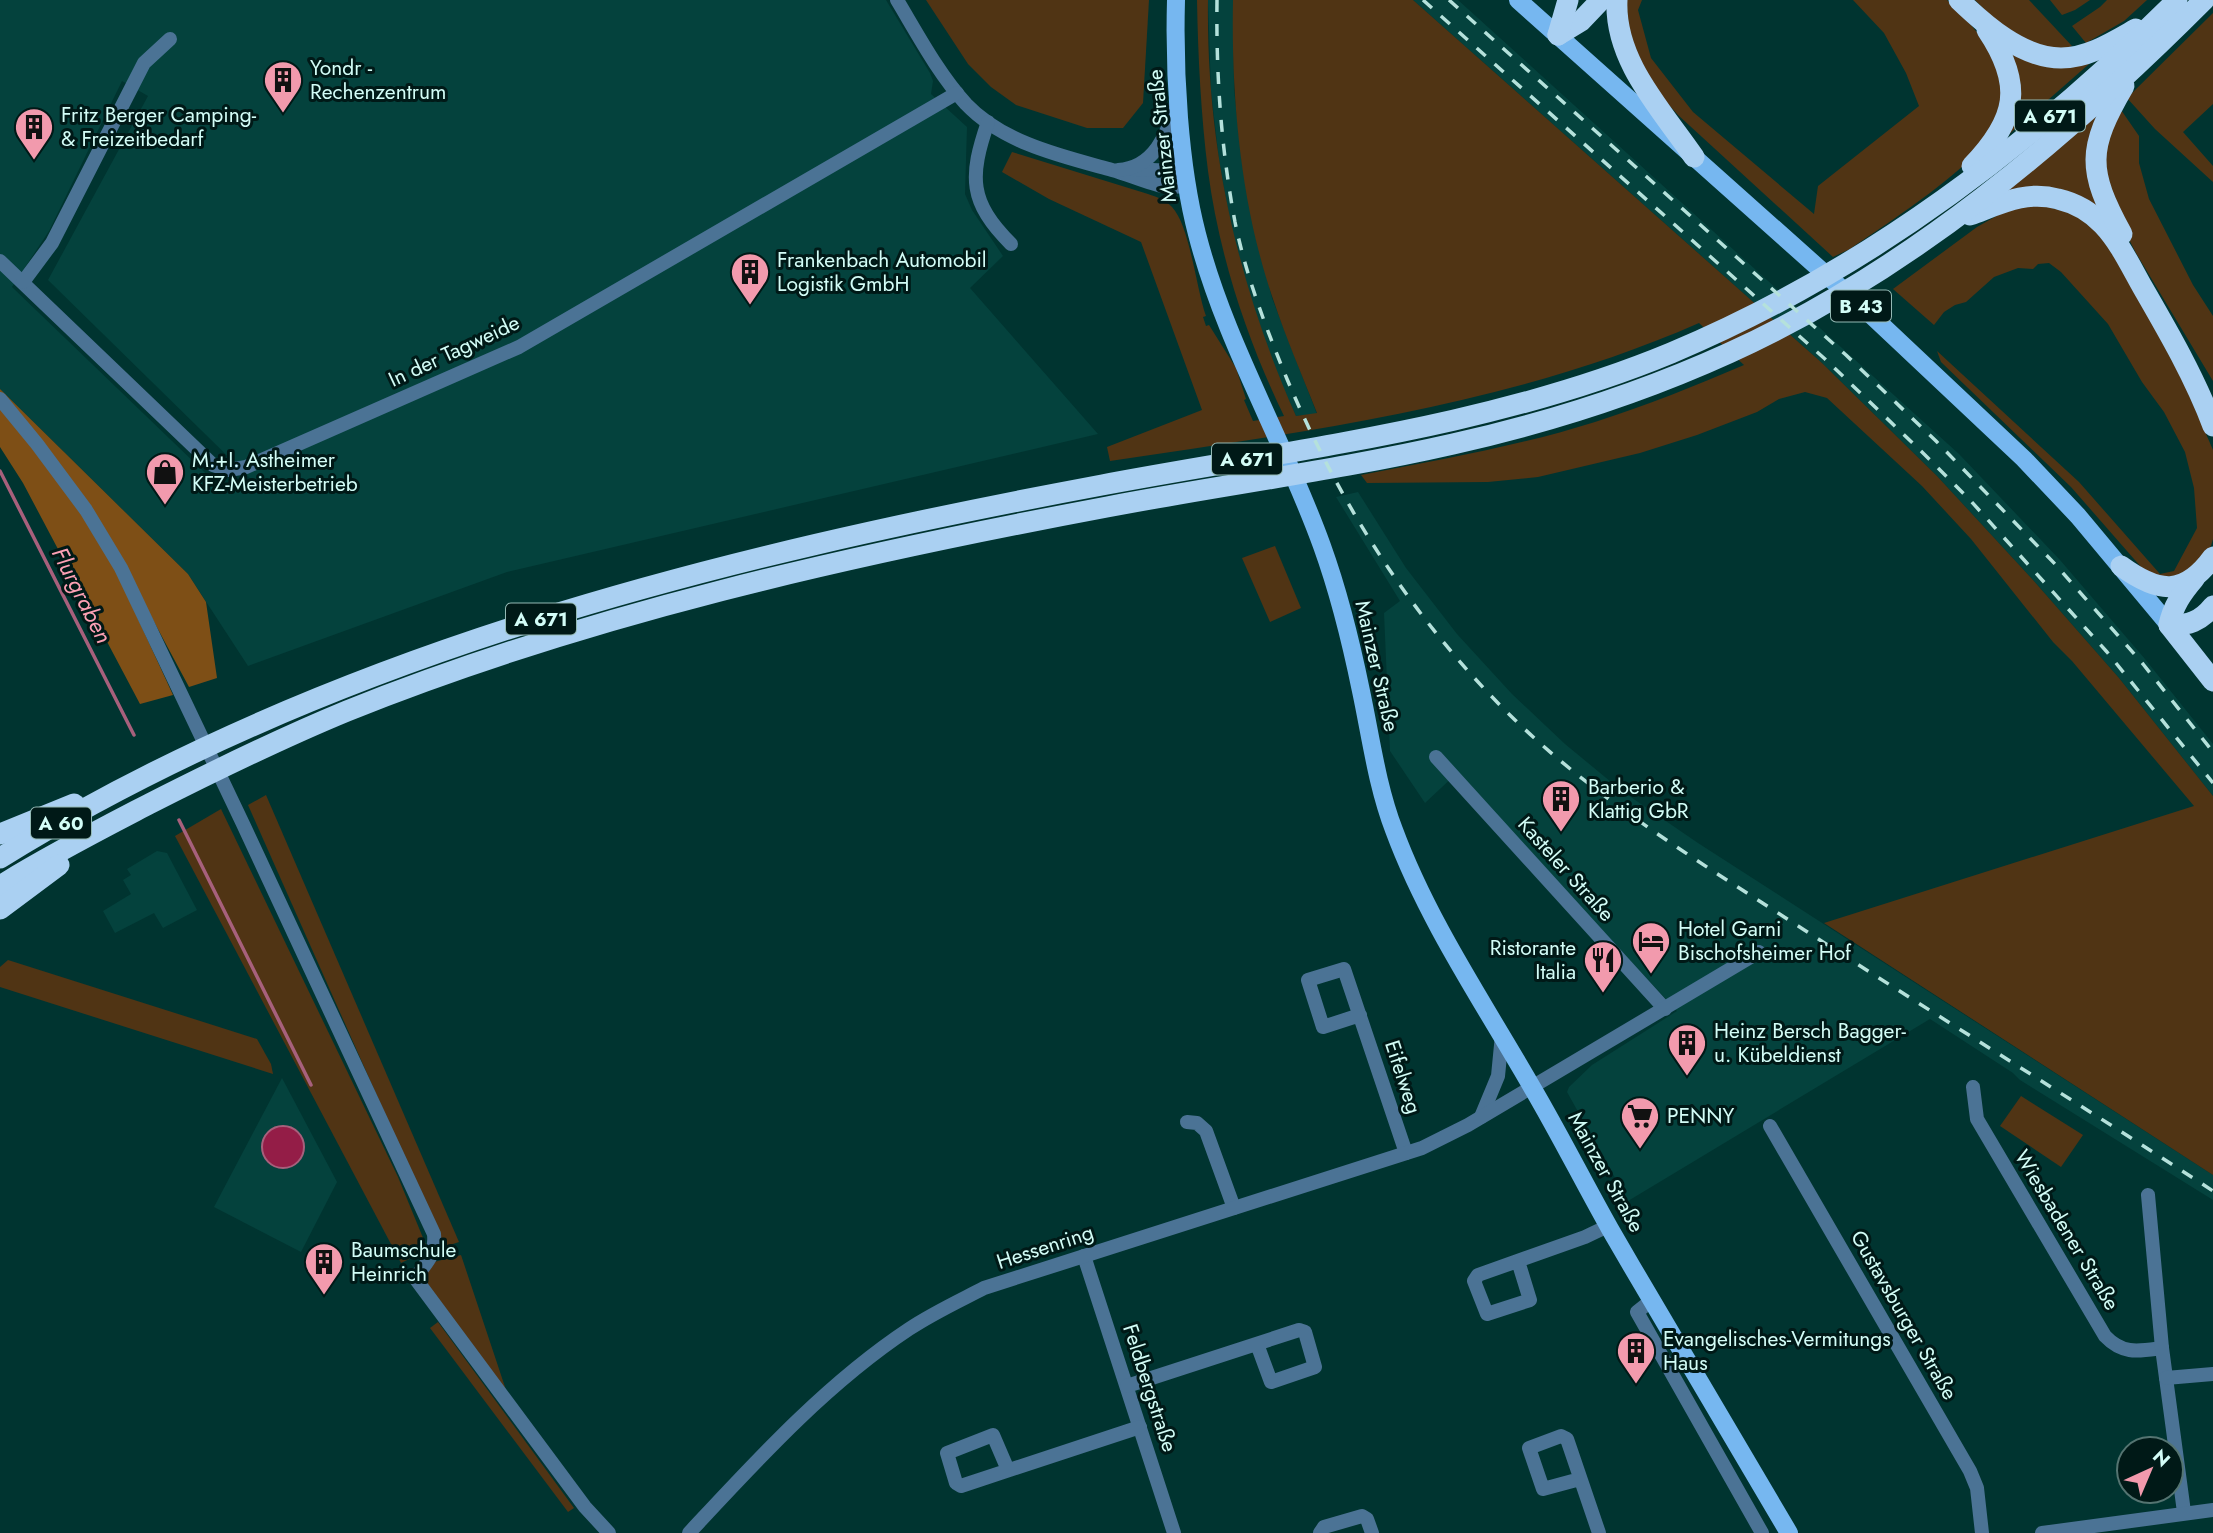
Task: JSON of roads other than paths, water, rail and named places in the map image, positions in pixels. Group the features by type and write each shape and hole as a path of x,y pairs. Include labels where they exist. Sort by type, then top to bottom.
{"highway":[{"path":"1558,36 1567,0"},
{"path":"1558,36 1581,21 1601,0"},
{"path":"1617,0 1618,26 1633,67 1694,157"},
{"path":"1931,208 1998,137 2008,113 2011,93 2000,50 1979,20 1959,0"},
{"name":"A 671","path":"122,789 254,726 376,676 502,632 627,593 753,560 979,509 1496,411 1587,384 1712,335 1815,283 1946,225 2051,142 2136,67 2204,0"},
{"path":"1979,20 2011,42 2040,55 2060,58 2097,50 2170,7"},
{"name":"A 671","path":"0,886 64,848 265,747 350,710 514,651 710,594 998,528 1451,444 1597,404 1731,352 1799,317 1889,250 1931,208 2039,125 2170,7"},
{"path":"2136,67 2108,113 2096,146 2096,170 2101,192 2125,241 2213,390"},
{"path":"1946,225 2016,197 2027,196 2058,199 2082,208 2093,216 2103,224 2119,245 2191,374 2213,426"},
{"path":"2213,557 2177,602 2169,625 2182,626 2196,621 2213,606"},
{"path":"2121,566 2141,581 2164,588 2178,586 2194,579"},
{"name":"B 43","path":"2169,625 2213,681"},
{"name":"A 671","path":"0,909 72,857 185,786"},
{"name":"A 60","path":"0,834 29,820 122,789"},
{"name":"A 60","path":"0,858 122,789"}],"main road":[{"name":"Mainzer Straße","path":"1176,0 1178,95 1188,186 1197,233 1218,300 1305,503 1341,604 1376,768 1394,830 1422,894 1608,1226 1789,1533"},
{"name":"B 43","path":"1518,0 1870,313 1959,397 2033,469 2121,566 2169,625"}],"street":[{"path":"897,0 939,70 957,93 967,105 1002,131 1054,154 1158,185 1188,186"},
{"path":"23,282 52,243 144,63 170,39"},
{"name":"In der Tagweide","path":"0,261 213,465 229,470 246,467 519,347 957,93"},
{"path":"1132,169 1144,161 1163,141 1178,95"},
{"path":"988,122 976,163 976,192 981,205 1011,244"},
{"path":"1113,170 1172,171 1188,186"},
{"path":"0,399 37,443 86,510 121,568 181,691 434,1234 435,1247 432,1256 415,1278 585,1507 609,1533"},
{"name":"Kasteler Straße","path":"1436,757 1665,1009"},
{"path":"1532,1087 1759,952"},
{"name":"Eifelweg","path":"1360,1015 1406,1153"},
{"path":"1481,1117 1498,1076 1502,1035"},
{"name":"Hessenring","path":"690,1533 756,1461 841,1380 908,1329 942,1309 985,1288 1422,1148 1532,1087"},
{"name":"Wiesbadener Straße","path":"1973,1087 1977,1119 2105,1336 2112,1344 2129,1352 2162,1348"},
{"path":"1188,1122 1200,1125 1209,1138 1234,1208"},
{"name":"Gustavsburger Straße","path":"1770,1126 1969,1471 1977,1488 1982,1533"},
{"path":"2148,1195 2162,1348 2184,1512"},
{"path":"1518,1261 1608,1226"},
{"name":"Feldbergstraße","path":"1084,1256 1174,1533"},
{"path":"1652,1300 1637,1312 1762,1533"},
{"path":"1127,1386 1257,1344 1303,1330 1315,1367 1271,1382 1257,1344"},
{"path":"2166,1378 2213,1374"},
{"path":"1008,1470 993,1435 947,1453 959,1486 1140,1427"},
{"path":"1580,1479 1599,1533"},
{"path":"2042,1533 2119,1528 2184,1512 2213,1510"},
{"path":"1320,1533 1324,1527 1362,1516 1367,1519 1372,1533"}],"waterway":[{"name":"Flurgraben","path":"0,471 134,735"},
{"name":"Flurgraben","path":"179,820 311,1085"}],"railway":[{"path":"1217,0 1217,56 1226,167 1235,222 1257,302 1287,379 1331,473 1384,561 1445,644 1479,683 1547,749 1650,829 2213,1191"},
{"path":"1423,0 1825,359 1924,454 1970,500 2107,652 2213,783"},
{"path":"1449,0 1846,355 1936,441 2055,564 2143,664 2213,752"}],"place":[{"name":"Yondr - Rechenzentrum","path":"283,114"},
{"name":"Fritz Berger Camping- & Freizeitbedarf","path":"34,161"},
{"name":"Frankenbach Automobil Logistik GmbH","path":"750,306"},
{"name":"M.+I. Astheimer KFZ-Meisterbetrieb","path":"165,506"},
{"name":"Barberio & Klattig GbR","path":"1561,833"},
{"name":"Hotel Garni Bischofsheimer Hof","path":"1651,975"},
{"name":"Ristorante Italia","path":"1603,994"},
{"name":"Heinz Bersch Bagger- u. Kübeldienst","path":"1687,1077"},
{"name":"PENNY","path":"1640,1150"},
{"name":"Baumschule Heinrich","path":"324,1296"},
{"name":"Evangelisches-Vermitungs Haus","path":"1636,1385"}]}
